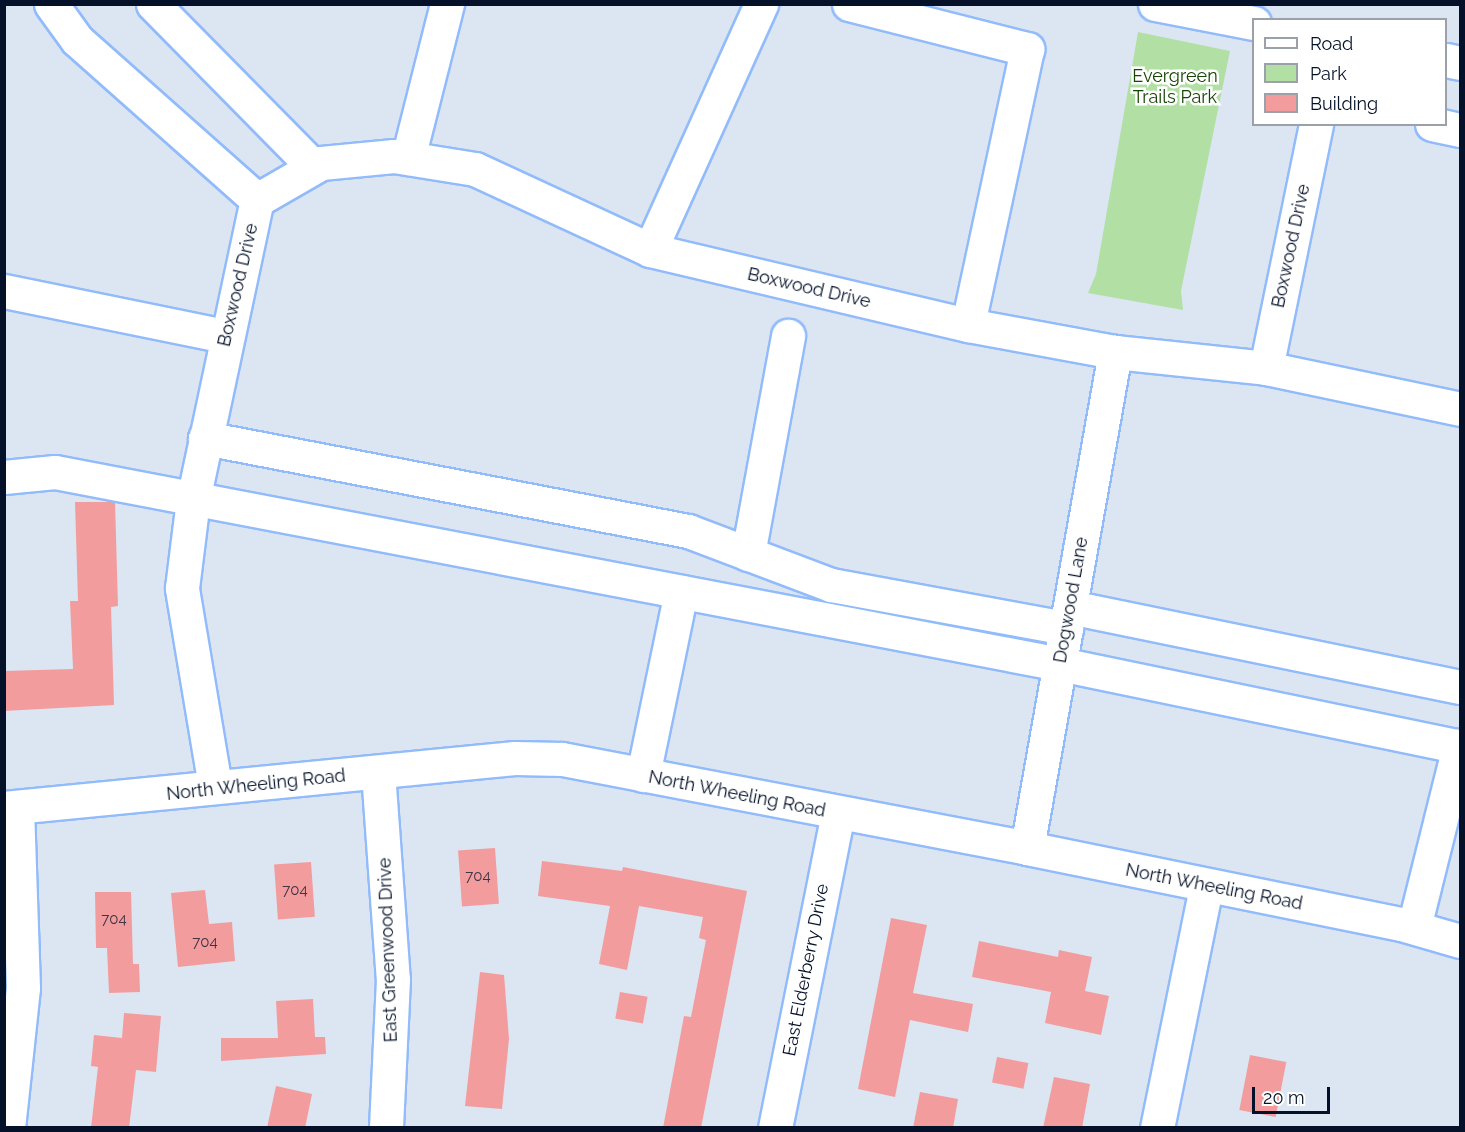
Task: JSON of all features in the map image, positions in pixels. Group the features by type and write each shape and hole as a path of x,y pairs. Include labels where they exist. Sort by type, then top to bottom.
{"street":[{"path":"51,4 77,40 258,200"},
{"path":"153,4 314,167"},
{"path":"408,158 447,4"},
{"path":"849,4 1027,49 968,326"},
{"path":"1155,4 1252,23"},
{"path":"650,250 759,10"},
{"name":"Boxwood Drive","path":"1266,368 1316,126"},
{"path":"1442,126 1461,130"},
{"name":"Boxwood Drive","path":"215,786 182,588 193,500 226,336 258,200 314,167 408,158 475,169 650,250 968,326 1115,352 1266,368 1461,408"},
{"path":"4,291 226,336"},
{"path":"748,554 788,336"},
{"name":"Dogwood Lane","path":"1027,848 1115,352"},
{"path":"205,438 688,531 831,585 1068,617 1461,687"},
{"path":"4,477 55,472 1060,664 1460,746 1414,927"},
{"path":"643,775 681,592"},
{"name":"North Wheeling Road","path":"11,808 137,799 215,786 515,758 562,759 1027,848 1206,888 1414,927 1461,941"},
{"name":"East Greenwood Drive","path":"378,772 393,979 386,1128"},
{"path":"8,1128 23,988 11,808"},
{"name":"East Elderberry Drive","path":"775,1128 838,813"},
{"path":"1157,1128 1206,888"}],"green space":[{"name":"Evergreen Trails Park","path":"1138,32 1230,51 1181,291 1183,310 1088,293 1096,274"}],"building":[{"path":"75,502 115,502 118,606 111,607 114,705 4,711 4,671 73,669 70,601 78,601"},
{"path":"495,848 499,904 462,906 458,851"},
{"path":"542,861 622,871 623,867 747,891 701,1128 663,1128 684,1016 691,1017 706,940 699,938 703,917 639,906 627,970 599,964 610,906 538,896"},
{"path":"311,862 315,917 278,919 274,865"},
{"path":"205,890 209,924 232,922 235,961 178,967 171,893"},
{"path":"95,892 131,892 133,964 139,964 140,992 109,993 107,948 96,948"},
{"path":"891,918 927,925 913,993 973,1004 968,1032 910,1020 895,1097 858,1089"},
{"path":"979,941 1058,957 1059,950 1092,957 1085,991 1109,996 1101,1035 1045,1023 1051,992 972,977"},
{"path":"480,972 504,975 509,1039 502,1109 465,1106"},
{"path":"620,992 648,997 643,1023 615,1019"},
{"path":"313,999 315,1037 325,1037 326,1054 221,1061 221,1038 278,1038 276,1001"},
{"path":"124,1013 161,1016 156,1072 136,1070 129,1128 91,1128 98,1067 91,1066 94,1035 122,1038"},
{"path":"1250,1055 1286,1062 1276,1117 1239,1110"},
{"path":"997,1057 1028,1063 1023,1089 992,1083"},
{"path":"1054,1077 1090,1084 1082,1128 1043,1128"},
{"path":"276,1086 312,1094 305,1128 267,1128"},
{"path":"920,1092 958,1099 953,1128 913,1128"}]}
